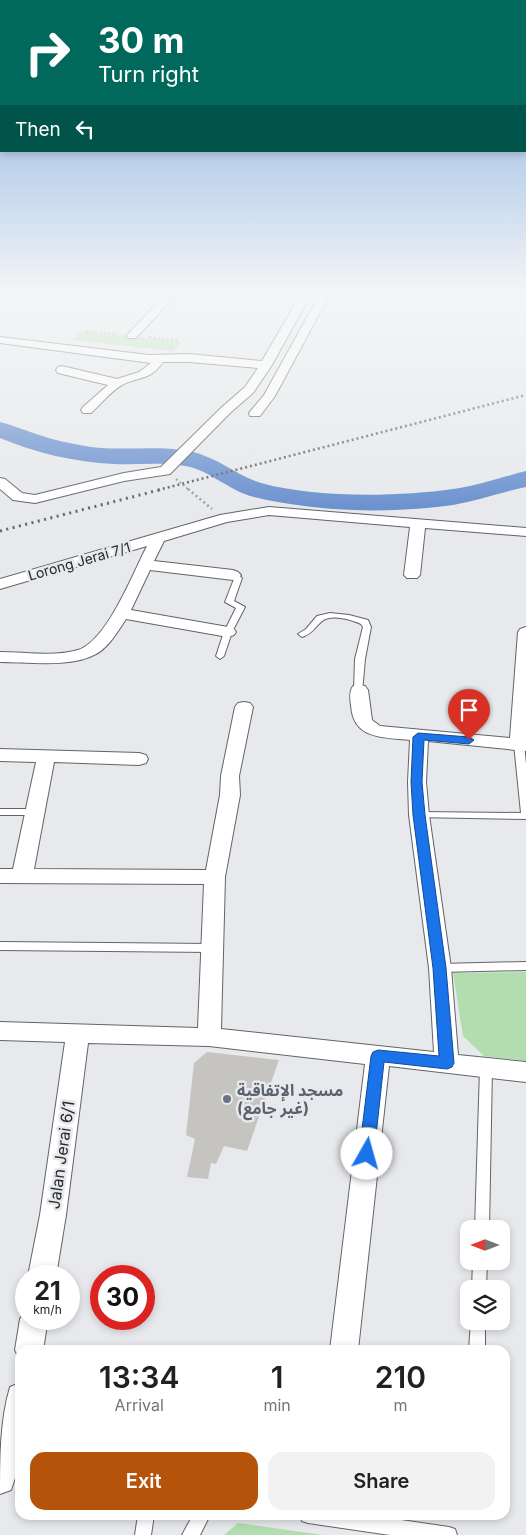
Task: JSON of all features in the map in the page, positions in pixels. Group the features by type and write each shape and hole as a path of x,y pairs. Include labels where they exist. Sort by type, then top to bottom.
{"street":[{"path":"87,410 117,383 144,375 156,364"},
{"path":"0,482 18,497 35,499 168,468 249,390 266,365 251,364"},
{"path":"255,413 269,396 287,364"},
{"path":"62,370 117,383"},
{"path":"0,657 68,656 90,650 106,636 120,613 158,538 225,518 269,511 526,532"},
{"path":"412,575 418,522"},
{"name":"Lorong Jerai 7/1","path":"0,584 158,538"},
{"path":"145,565 232,575"},
{"path":"120,613 228,632"},
{"path":"359,690 360,716 368,729 418,737 522,744 526,632"},
{"path":"209,1037 215,877 230,795 230,776 244,707"},
{"path":"418,737 417,782 419,815 440,968 447,1063"},
{"path":"0,755 139,759"},
{"path":"22,876 46,757"},
{"path":"0,876 215,877"},
{"path":"0,1031 209,1037 526,1072"},
{"name":"Jalan Jerai 6/1","path":"44,1265 53,1215 78,1033"},
{"path":"345,1345 378,1056"},
{"path":"30,1345 32,1330"},
{"path":"0,1479 15,1442"}],"lane":[{"path":"220,656 228,632 241,607 229,602 238,578 232,575"},
{"path":"302,634 313,629 320,618 327,616 365,622 367,627 360,658 359,690"},
{"path":"419,815 526,816 522,744"},
{"path":"0,812 35,812"},
{"path":"0,946 212,948"},
{"path":"440,968 526,966"},
{"path":"482,1220 486,1068"},
{"path":"477,1345 478,1330"},
{"path":"143,1535 145,1520"},
{"path":"190,1535 199,1520"},
{"path":"343,1520 449,1535"}],"path":[{"path":"168,468 225,518"}],"green space":[{"path":"526,972 526,1061 484,1056 463,1036 453,973"},
{"path":"238,1523 323,1535 224,1535"}],"building":[{"name":"مسجد الإتفاقية (غير جامع)","path":"207,1052 279,1060 247,1151 224,1146 216,1164 211,1163 208,1179 187,1177 195,1139 186,1135 194,1063"}],"waterway":[{"path":"0,429 39,443 79,453 106,456 168,457 198,461 253,489 300,498 379,502 430,499 453,497 526,479"}],"railway":[{"path":"158,490 526,395"},
{"path":"0,531 163,489"}],"place":[{"name":"مسجد الإتفاقية (غير جامع)","path":"227,1099"}],"route":[{"path":"367,1154 378,1056 447,1063 440,968 419,815 417,782 418,737 469,740"}]}
